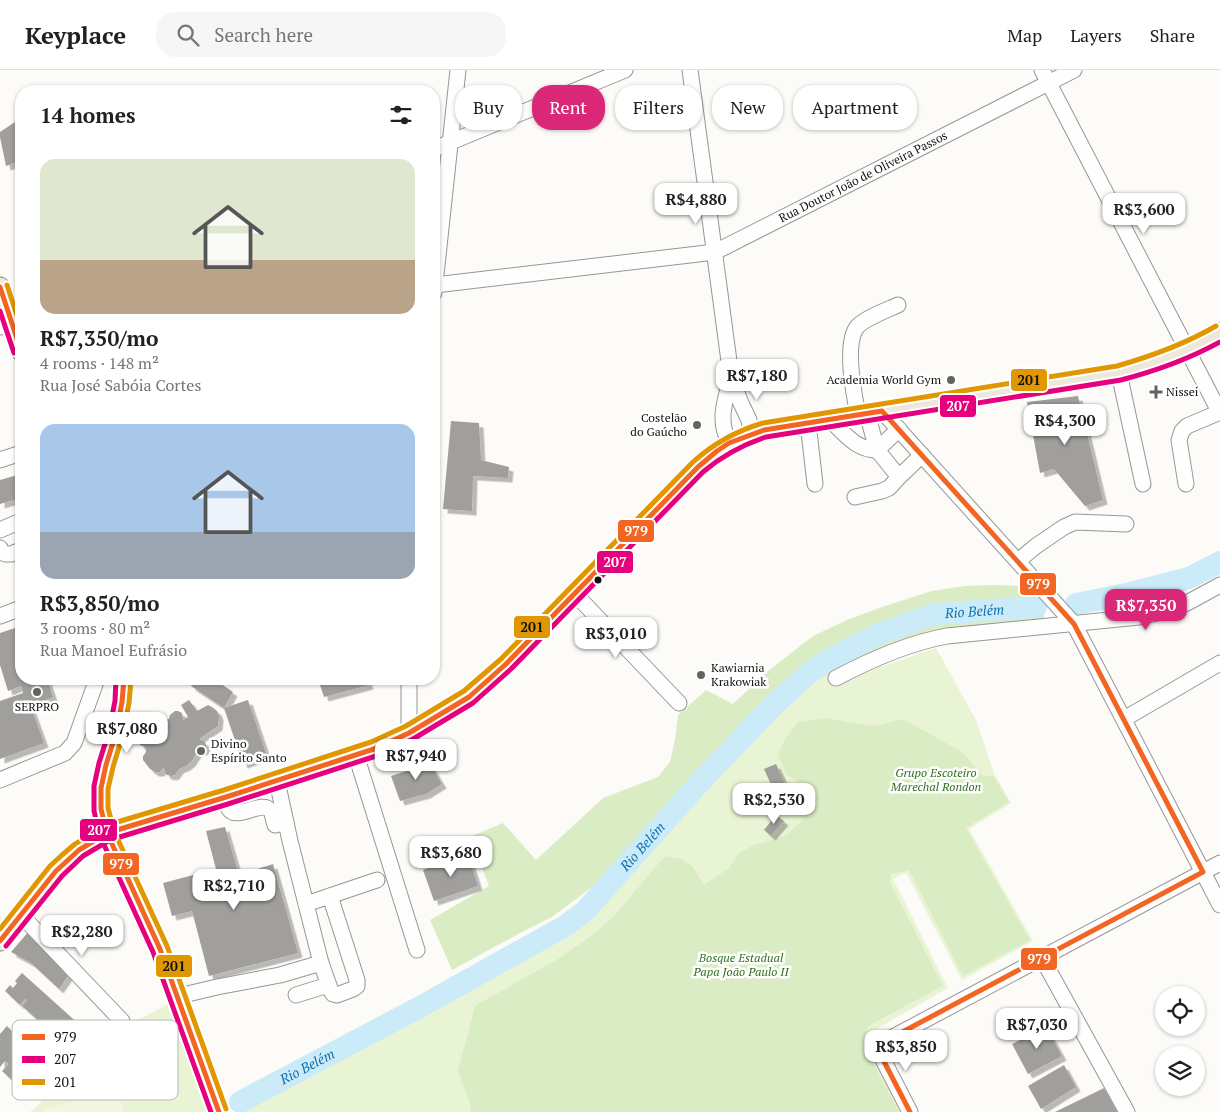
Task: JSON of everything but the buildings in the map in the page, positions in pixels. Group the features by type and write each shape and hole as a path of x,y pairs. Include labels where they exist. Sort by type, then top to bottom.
{"main road":[{"path":"0,287 11,323"},
{"path":"0,941 56,871 79,850 107,833 356,755 391,742 450,710 469,697 506,664 698,467 729,443 764,430 1118,373 1144,367 1187,351 1220,333"},
{"path":"123,685 118,725 101,788 101,809 107,833 160,949 179,996 219,1112"}],"street":[{"path":"440,234 458,70"},
{"path":"440,146 625,70"},
{"path":"690,70 732,376 740,401 749,420 750,434"},
{"name":"Rua Doutor João de Oliveira Passos","path":"440,289 715,252 1045,76 1074,70"},
{"path":"1045,76 1220,412 1187,426 1182,431 1179,440 1186,484"},
{"path":"898,305 871,317 857,327 852,341 851,367 869,413 877,450 899,477"},
{"path":"1118,373 1143,484"},
{"path":"729,443 723,414 732,376"},
{"path":"869,413 899,429 1074,624 1220,905"},
{"path":"828,420 855,443 868,450 877,450 899,429"},
{"path":"808,423 815,484"},
{"path":"0,460 15,455"},
{"path":"855,497 889,488 922,455"},
{"path":"1018,562 1036,546 1064,527 1075,522 1126,524"},
{"path":"0,530 15,524"},
{"path":"0,548 5,554 15,552"},
{"path":"836,678 857,667 930,639 1140,617 1166,611 1220,585"},
{"path":"575,594 678,702"},
{"path":"0,616 15,610"},
{"path":"1124,719 1220,664"},
{"path":"0,780 65,753 74,744 95,685"},
{"path":"409,685 409,733"},
{"path":"356,755 417,950"},
{"path":"277,781 280,824"},
{"path":"226,797 228,808 233,812 238,813 263,807 268,808 290,841 321,963 328,985 333,994 337,995 354,989 357,986 357,980 330,896"},
{"path":"910,1112 876,1046 1220,863"},
{"path":"306,904 377,880"},
{"path":"21,914 121,1020"},
{"path":"1042,958 1127,1112"},
{"path":"179,996 280,975 321,963"},
{"path":"296,995 328,985"}],"green space":[{"path":"965,586 1025,586 1046,620 851,665 837,649 809,667 761,710 688,784 600,881 552,917 452,970 430,920 489,886 470,837 503,823 536,860 603,798 658,777 670,762 678,715 706,690 733,704 767,672 813,636 847,620 932,591"},
{"name":"Bosque Estadual Papa João Paulo II","path":"936,648 976,720 994,773 1011,803 969,829 1033,941 962,980 906,873 893,879 948,988 873,1031 868,1048 903,1112 245,1112 243,1107 563,935 588,914 674,819 783,705 817,676 839,663 845,681"},
{"name":"Bosque Estadual Papa João Paulo II","path":"827,718 876,726 903,719 962,752 984,777 993,775 1009,802 966,828 1030,940 963,976 909,870 891,874 890,883 943,986 868,1026 865,1034 866,1049 899,1112 470,1112 471,1106 458,1071 475,1006 558,959 590,937 614,916 665,856 681,859 692,866 704,885 729,868 739,853 754,845 785,836 802,821 808,809 808,796 798,782 787,775 778,755 784,741 798,722"},
{"path":"172,1002 178,1020 138,1020"},
{"path":"178,1020 208,1112 30,1112 43,1100 178,1100"},
{"path":"76,1100 120,1100 124,1112 43,1112 42,1110"}],"waterway":[{"name":"Rio Belém","path":"1076,604 1131,593 1189,578 1220,562"},
{"name":"Rio Belém","path":"240,1102 420,1007 565,926 585,911 702,780 774,705 809,673 830,659 879,634 934,614 1036,607"}],"transit line":[{"name":"201","path":"7,285 15,310"},
{"name":"979","path":"0,287 15,333"},
{"name":"207","path":"0,311 14,353"},
{"name":"201","path":"0,929 50,866 75,844 104,826 224,790 371,742 406,726 464,691 501,659 693,462 717,443 735,434 763,423 1117,366 1168,349 1216,326"},
{"name":"207","path":"6,946 62,876 83,856 110,840 376,756 413,739 473,703 511,669 703,472 741,447 766,437 1121,380 1172,364 1220,342"},
{"name":"979","path":"0,941 56,871 79,850 107,833 374,749 409,733 469,697 506,664 698,467 729,443 764,430 882,411 1074,624 1203,872 876,1046 910,1112"},
{"name":"207","path":"116,685 115,701 109,731 94,786 94,811 100,836 153,952 178,1020"},
{"name":"979","path":"123,685 116,733 101,788 101,809 107,833 160,949 219,1112"},
{"name":"201","path":"131,685 123,734 108,789 108,808 114,831 167,946 226,1109"},
{"name":"207","path":"178,1021 211,1112"}],"place":[{"name":"Academia World Gym","path":"951,380"},
{"name":"Nissei","path":"1156,392"},
{"name":"Costelão do Gaúcho","path":"697,425"},
{"name":"Kawiarnia Krakowiak","path":"701,675"},
{"name":"SERPRO","path":"37,692"},
{"name":"Divino Espírito Santo","path":"201,751"}],"park label":[{"name":"Grupo Escoteiro Marechal Rondon","path":"936,780"}]}
